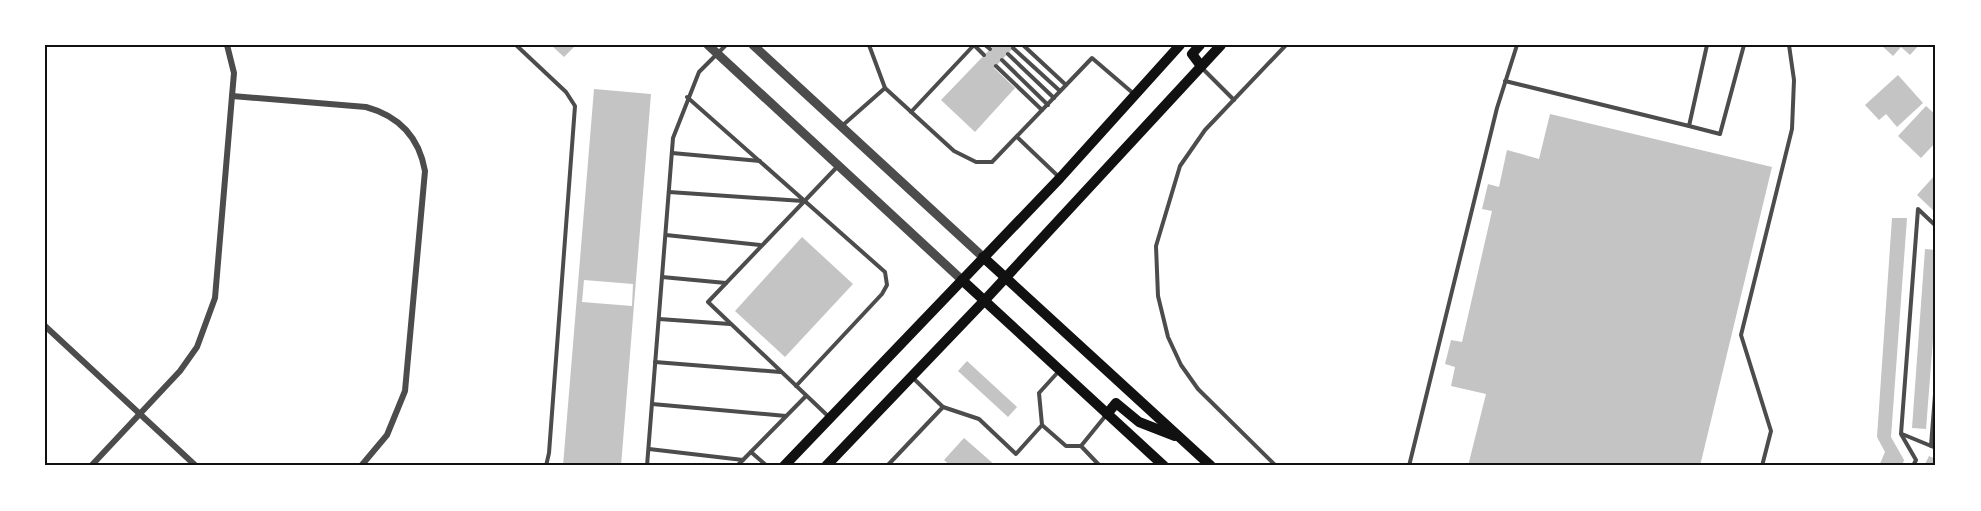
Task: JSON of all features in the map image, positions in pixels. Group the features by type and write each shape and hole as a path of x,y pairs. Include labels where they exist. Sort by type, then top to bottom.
{"main road":[{"path":"784,466 1060,178 1180,45"},
{"path":"1200,45 1192,54 1201,66"},
{"path":"826,466 984,301 1221,45"},
{"path":"984,257 1210,466"},
{"path":"962,280 1164,466"},
{"path":"1107,414 1116,403 1139,422 1181,439"}],"street":[{"path":"91,466 180,371 197,348 208,322 217,279 234,73 227,45"},
{"path":"708,45 837,167 962,280"},
{"path":"753,45 840,128 984,257"},
{"path":"232,96 366,107 384,112 399,122 421,152 424,171 405,391 387,435 361,466"},
{"path":"45,326 196,466"}],"lane":[{"path":"516,45 566,93 575,106 549,453 546,466"},
{"path":"647,466 673,138 687,97 699,72 726,45"},
{"path":"869,45 885,88 954,151 976,162 992,162 1092,58 1134,95"},
{"path":"911,112 974,45 984,56"},
{"path":"985,45 990,49"},
{"path":"1023,45 1066,85"},
{"path":"1276,466 1198,389 1187,374 1168,336 1158,296 1156,246 1180,166 1206,130 1286,45"},
{"path":"1409,466 1505,81 1517,45"},
{"path":"1689,126 1707,45"},
{"path":"1505,81 1720,134 1744,45"},
{"path":"1762,466 1771,431 1741,334 1792,129 1794,80 1789,45"},
{"path":"1013,48 1060,92"},
{"path":"1008,54 1054,98"},
{"path":"1002,60 1048,105"},
{"path":"996,66 1042,110"},
{"path":"1201,66 1234,100"},
{"path":"840,128 885,88"},
{"path":"687,97 885,272 886,285 882,294 796,386"},
{"path":"1017,137 1060,178"},
{"path":"672,153 760,161"},
{"path":"831,418 708,302 837,167"},
{"path":"669,192 804,202"},
{"path":"1913,466 1916,460 1901,434 1918,209 1936,226"},
{"path":"666,235 761,245"},
{"path":"662,277 726,283"},
{"path":"659,319 731,324"},
{"path":"656,362 782,372"},
{"path":"1060,370 1040,393 1042,424 1066,446 1080,447 1100,466"},
{"path":"911,377 944,407 979,419 1016,454 1042,424"},
{"path":"1901,434 1934,447 1936,382"},
{"path":"737,466 806,396"},
{"path":"652,404 786,416"},
{"path":"887,466 944,407"},
{"path":"1080,447 1107,414"},
{"path":"649,449 743,460"},
{"path":"751,452 767,466"}],"building":[{"path":"551,45 576,45 564,57"},
{"path":"994,45 1014,47 994,68 1015,88 975,132 941,100"},
{"path":"1881,45 1919,45 1910,55 1901,47 1893,56"},
{"path":"1898,75 1923,103 1897,127 1886,114 1879,120 1865,105"},
{"path":"594,89 651,94 621,466 563,466","holes":["584,280 633,284 632,306 582,302"]},
{"path":"1926,106 1936,115 1936,142 1921,158 1898,136"},
{"path":"1550,114 1772,167 1700,466 1468,466 1486,394 1451,386 1455,367 1445,364 1451,340 1462,342 1492,211 1482,209 1488,184 1499,187 1507,150 1539,159"},
{"path":"1936,174 1936,213 1917,195"},
{"path":"1892,218 1907,218 1891,437 1904,460 1902,466 1879,466 1885,452 1877,437"},
{"path":"802,237 853,284 785,357 735,311"},
{"path":"1925,249 1936,250 1936,301 1926,429 1912,428"},
{"path":"967,361 1017,407 1008,417 958,371"},
{"path":"964,438 996,466 951,466 944,460"},
{"path":"1929,456 1936,459 1936,466 1924,466"}]}
